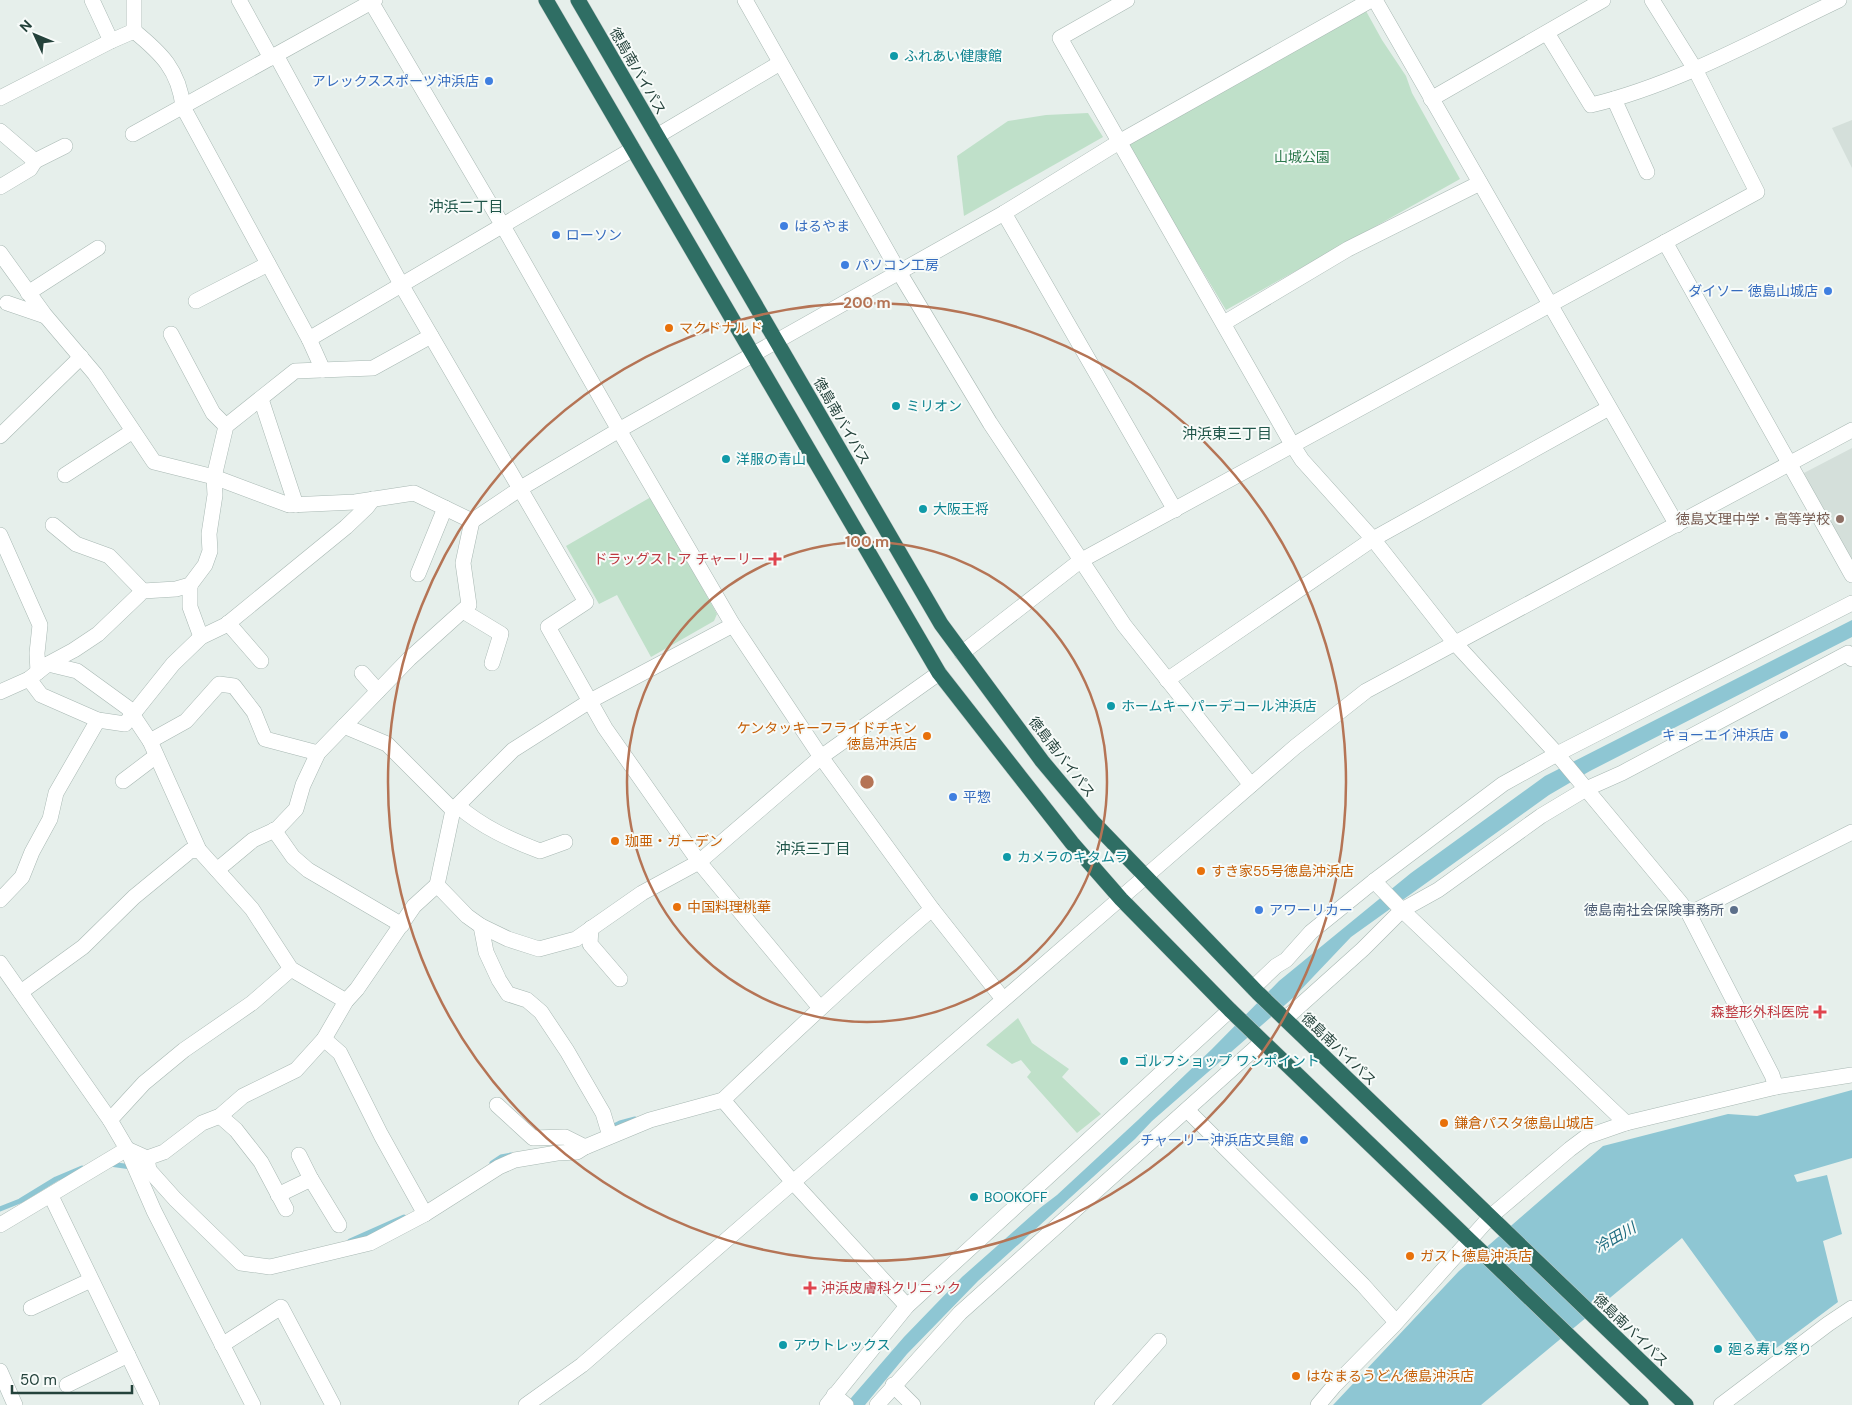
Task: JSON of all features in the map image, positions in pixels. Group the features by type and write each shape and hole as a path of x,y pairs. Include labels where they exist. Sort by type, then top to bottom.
{"highway":[{"path":"546,0 939,672 1072,843 1121,899 1233,1013 1641,1405"},
{"name":"徳島南バイパス","path":"578,0 941,624 1042,761 1094,823 1255,991 1686,1405"}],"street":[{"path":"92,0 111,41"},
{"path":"134,0 134,32"},
{"path":"239,0 402,286 586,602 548,627 590,701 606,728 699,862 820,1008"},
{"path":"745,0 899,272 990,423 1124,625 1251,785"},
{"path":"1128,0 1060,38 1293,446 1302,460 1372,539 1454,642 1557,754 1689,914 1772,1075 1776,1087"},
{"path":"217,870 253,840 274,830 296,809 303,785 318,753 409,659 470,605 462,563 472,520 521,488 619,430 1004,213 1118,142 1371,0"},
{"path":"1375,0 1677,525"},
{"path":"1431,99 1603,0"},
{"path":"962,653 1080,560 1293,446 1549,304 1757,192 1695,69 1652,0"},
{"path":"1547,33 1591,105 1614,99 1695,69 1839,0"},
{"path":"133,134 372,1 733,625 821,758 932,909 1003,1000"},
{"path":"0,98 111,41 134,32"},
{"path":"134,32 160,53 181,90 183,106 309,339 323,370"},
{"path":"657,136 780,63"},
{"path":"1614,99 1647,172"},
{"path":"0,131 35,161"},
{"path":"0,187 30,168 35,161 66,146"},
{"path":"309,339 633,149"},
{"path":"1224,323 1348,249 1480,183"},
{"path":"1004,213 1175,510"},
{"path":"1666,242 1852,575"},
{"path":"28,293 98,248"},
{"path":"0,253 45,316 95,374 154,462 214,477 283,504 296,505 374,499 414,493 472,520"},
{"path":"196,301 268,264"},
{"path":"7,304 45,316"},
{"path":"172,334 213,413 226,426"},
{"path":"201,637 190,608 190,585 205,565 210,551 209,534 214,495 214,477 226,426 295,371 372,368 431,336"},
{"path":"0,436 81,357"},
{"path":"260,399 296,505"},
{"path":"1167,680 1372,539 1609,408"},
{"path":"526,1405 582,1365 792,1181 1121,899 1145,876 1251,785 1366,691 1454,642 1677,525 1852,430"},
{"path":"65,475 133,431"},
{"path":"0,535 40,624 37,653 40,695 98,720 125,724 174,664 201,637 228,623 346,527 374,499"},
{"path":"418,574 445,508"},
{"path":"53,524 76,544 109,556 143,590"},
{"path":"0,692 38,672 98,634 143,590 176,589 190,585"},
{"path":"1255,991 1276,966 1286,960 1311,932 1374,881 1503,784 1557,754 1852,603"},
{"path":"463,611 501,634 492,663"},
{"path":"228,623 261,661"},
{"path":"127,1149 147,1158 164,1152 202,1123 220,1116 243,1096 296,1070 324,1039 346,1001 357,989 414,906 437,885 456,808 513,750 590,701 733,625"},
{"path":"1282,1016 1363,949 1402,910 1438,890 1541,816 1586,789 1622,773 1848,653 1852,659"},
{"path":"38,672 77,671 128,708 150,741 199,850 252,909 291,969 346,1001"},
{"path":"437,885 466,916 481,926 508,939 539,949 576,938 642,893 699,862 821,758 939,672"},
{"path":"362,673 378,691"},
{"path":"150,741 186,721 219,684 234,686 254,712 265,739 318,753"},
{"path":"0,900 22,877 32,852 50,819 56,793 98,720"},
{"path":"344,726 387,744 456,808 509,839 540,851 565,842"},
{"path":"123,781 156,756"},
{"path":"274,830 293,857 308,870 349,885 402,925"},
{"path":"1689,914 1852,832"},
{"path":"21,992 83,947 134,897 190,851 199,850"},
{"path":"1374,881 1402,910 1626,1123"},
{"path":"147,1158 149,1170 175,1199 241,1263 270,1267 370,1243 426,1214 499,1167 557,1152 577,1152 584,1146 650,1120 723,1100 881,951 932,909"},
{"path":"481,926 486,952 499,980 508,994 527,1000 541,1012 604,1113 610,1136"},
{"path":"591,928 590,944 620,979"},
{"path":"0,963 110,1120 127,1149 154,1211 253,1405"},
{"path":"110,1120 144,1083 184,1050 252,1003 291,969"},
{"path":"846,1405 830,1400 906,1306 1233,1013"},
{"path":"876,1405 960,1313 1066,1216 1187,1110 1259,1038"},
{"path":"324,1039 340,1053 381,1135 426,1214"},
{"path":"1318,1405 1334,1386 1495,1221 1570,1149 1586,1137 1626,1123 1776,1087 1852,1075"},
{"path":"723,1100 792,1181 906,1306"},
{"path":"497,1105 533,1138 565,1137 584,1146"},
{"path":"1187,1110 1363,1285 1396,1322"},
{"path":"220,1116 236,1130 261,1162 286,1209"},
{"path":"0,1225 127,1149"},
{"path":"299,1155 339,1225"},
{"path":"278,1195 311,1179"},
{"path":"51,1196 152,1405"},
{"path":"31,1308 91,1280"},
{"path":"222,1345 281,1307 333,1405"},
{"path":"1721,1405 1852,1308"},
{"path":"1102,1405 1159,1341"},
{"path":"66,1385 128,1355"},
{"path":"0,1371 15,1405"},
{"path":"893,1385 913,1405"}],"shaded area":[{"path":"1852,120 1852,168 1832,128"},
{"name":"徳島文理中学・高等学校","path":"1852,448 1852,564 1802,474"}],"green space":[{"name":"山城公園","path":"1366,11 1382,40 1406,76 1412,93 1460,179 1226,310 1127,145"},
{"path":"1088,113 1103,137 964,216 957,156 1008,121 1046,115"},
{"path":"651,497 717,614 714,621 651,657 617,595 599,604 566,546"},
{"path":"1018,1018 1032,1043 1069,1069 1062,1077 1101,1114 1077,1133 1027,1077 1031,1072 1021,1060 1012,1064 986,1045"}],"water":[{"path":"1852,620 1852,637 1590,771 1549,795 1351,937 1294,997 1152,1121 1135,1139 978,1281 907,1354 865,1405 845,1405 904,1337 962,1277 1057,1195 1138,1120 1279,981 1411,873 1545,776"},
{"name":"冷田川","path":"1852,1090 1852,1158 1794,1175 1797,1182 1827,1175 1842,1234 1823,1241 1838,1302 1767,1355 1682,1238 1481,1405 1333,1405 1459,1271 1603,1146 1728,1114 1757,1116"}],"waterway":[{"path":"610,1128 635,1119"},
{"path":"492,1163 501,1157 511,1155"},
{"path":"110,1164 131,1167"},
{"path":"0,1209 20,1201 56,1179 82,1168"},
{"path":"350,1241 404,1217"}],"place":[{"name":"ふれあい健康館","path":"894,56"},
{"name":"アレックススポーツ沖浜店","path":"489,81"},
{"name":"はるやま","path":"784,226"},
{"name":"ローソン","path":"556,235"},
{"name":"パソコン工房","path":"845,265"},
{"name":"ダイソー 徳島山城店","path":"1828,291"},
{"name":"マクドナルド","path":"669,328"},
{"name":"ミリオン","path":"896,406"},
{"name":"洋服の青山","path":"726,459"},
{"name":"大阪王将","path":"923,509"},
{"name":"徳島文理中学・高等学校","path":"1840,519"},
{"name":"ドラッグストア チャーリー","path":"775,559"},
{"name":"ホームキーパーデコール沖浜店","path":"1111,706"},
{"name":"キョーエイ沖浜店","path":"1784,735"},
{"name":"ケンタッキーフライドチキン 徳島沖浜店","path":"927,736"},
{"name":"平惣","path":"953,797"},
{"name":"珈亜・ガーデン","path":"615,841"},
{"name":"カメラのキタムラ","path":"1007,857"},
{"name":"すき家55号徳島沖浜店","path":"1201,871"},
{"name":"中国料理桃華","path":"677,907"},
{"name":"アワーリカー","path":"1259,910"},
{"name":"徳島南社会保険事務所","path":"1734,910"},
{"name":"森整形外科医院","path":"1820,1012"},
{"name":"ゴルフショップ ワンポイント","path":"1124,1061"},
{"name":"鎌倉パスタ徳島山城店","path":"1444,1123"},
{"name":"チャーリー沖浜店文具館","path":"1304,1140"},
{"name":"BOOKOFF","path":"974,1197"},
{"name":"ガスト徳島沖浜店","path":"1410,1256"},
{"name":"沖浜皮膚科クリニック","path":"810,1288"},
{"name":"アウトレックス","path":"783,1345"},
{"name":"廻る寿し祭り","path":"1718,1349"},
{"name":"はなまるうどん徳島沖浜店","path":"1296,1376"}],"district":[{"name":"沖浜二丁目","path":"466,207"},
{"name":"沖浜東三丁目","path":"1227,434"},
{"name":"沖浜三丁目","path":"813,849"}]}
